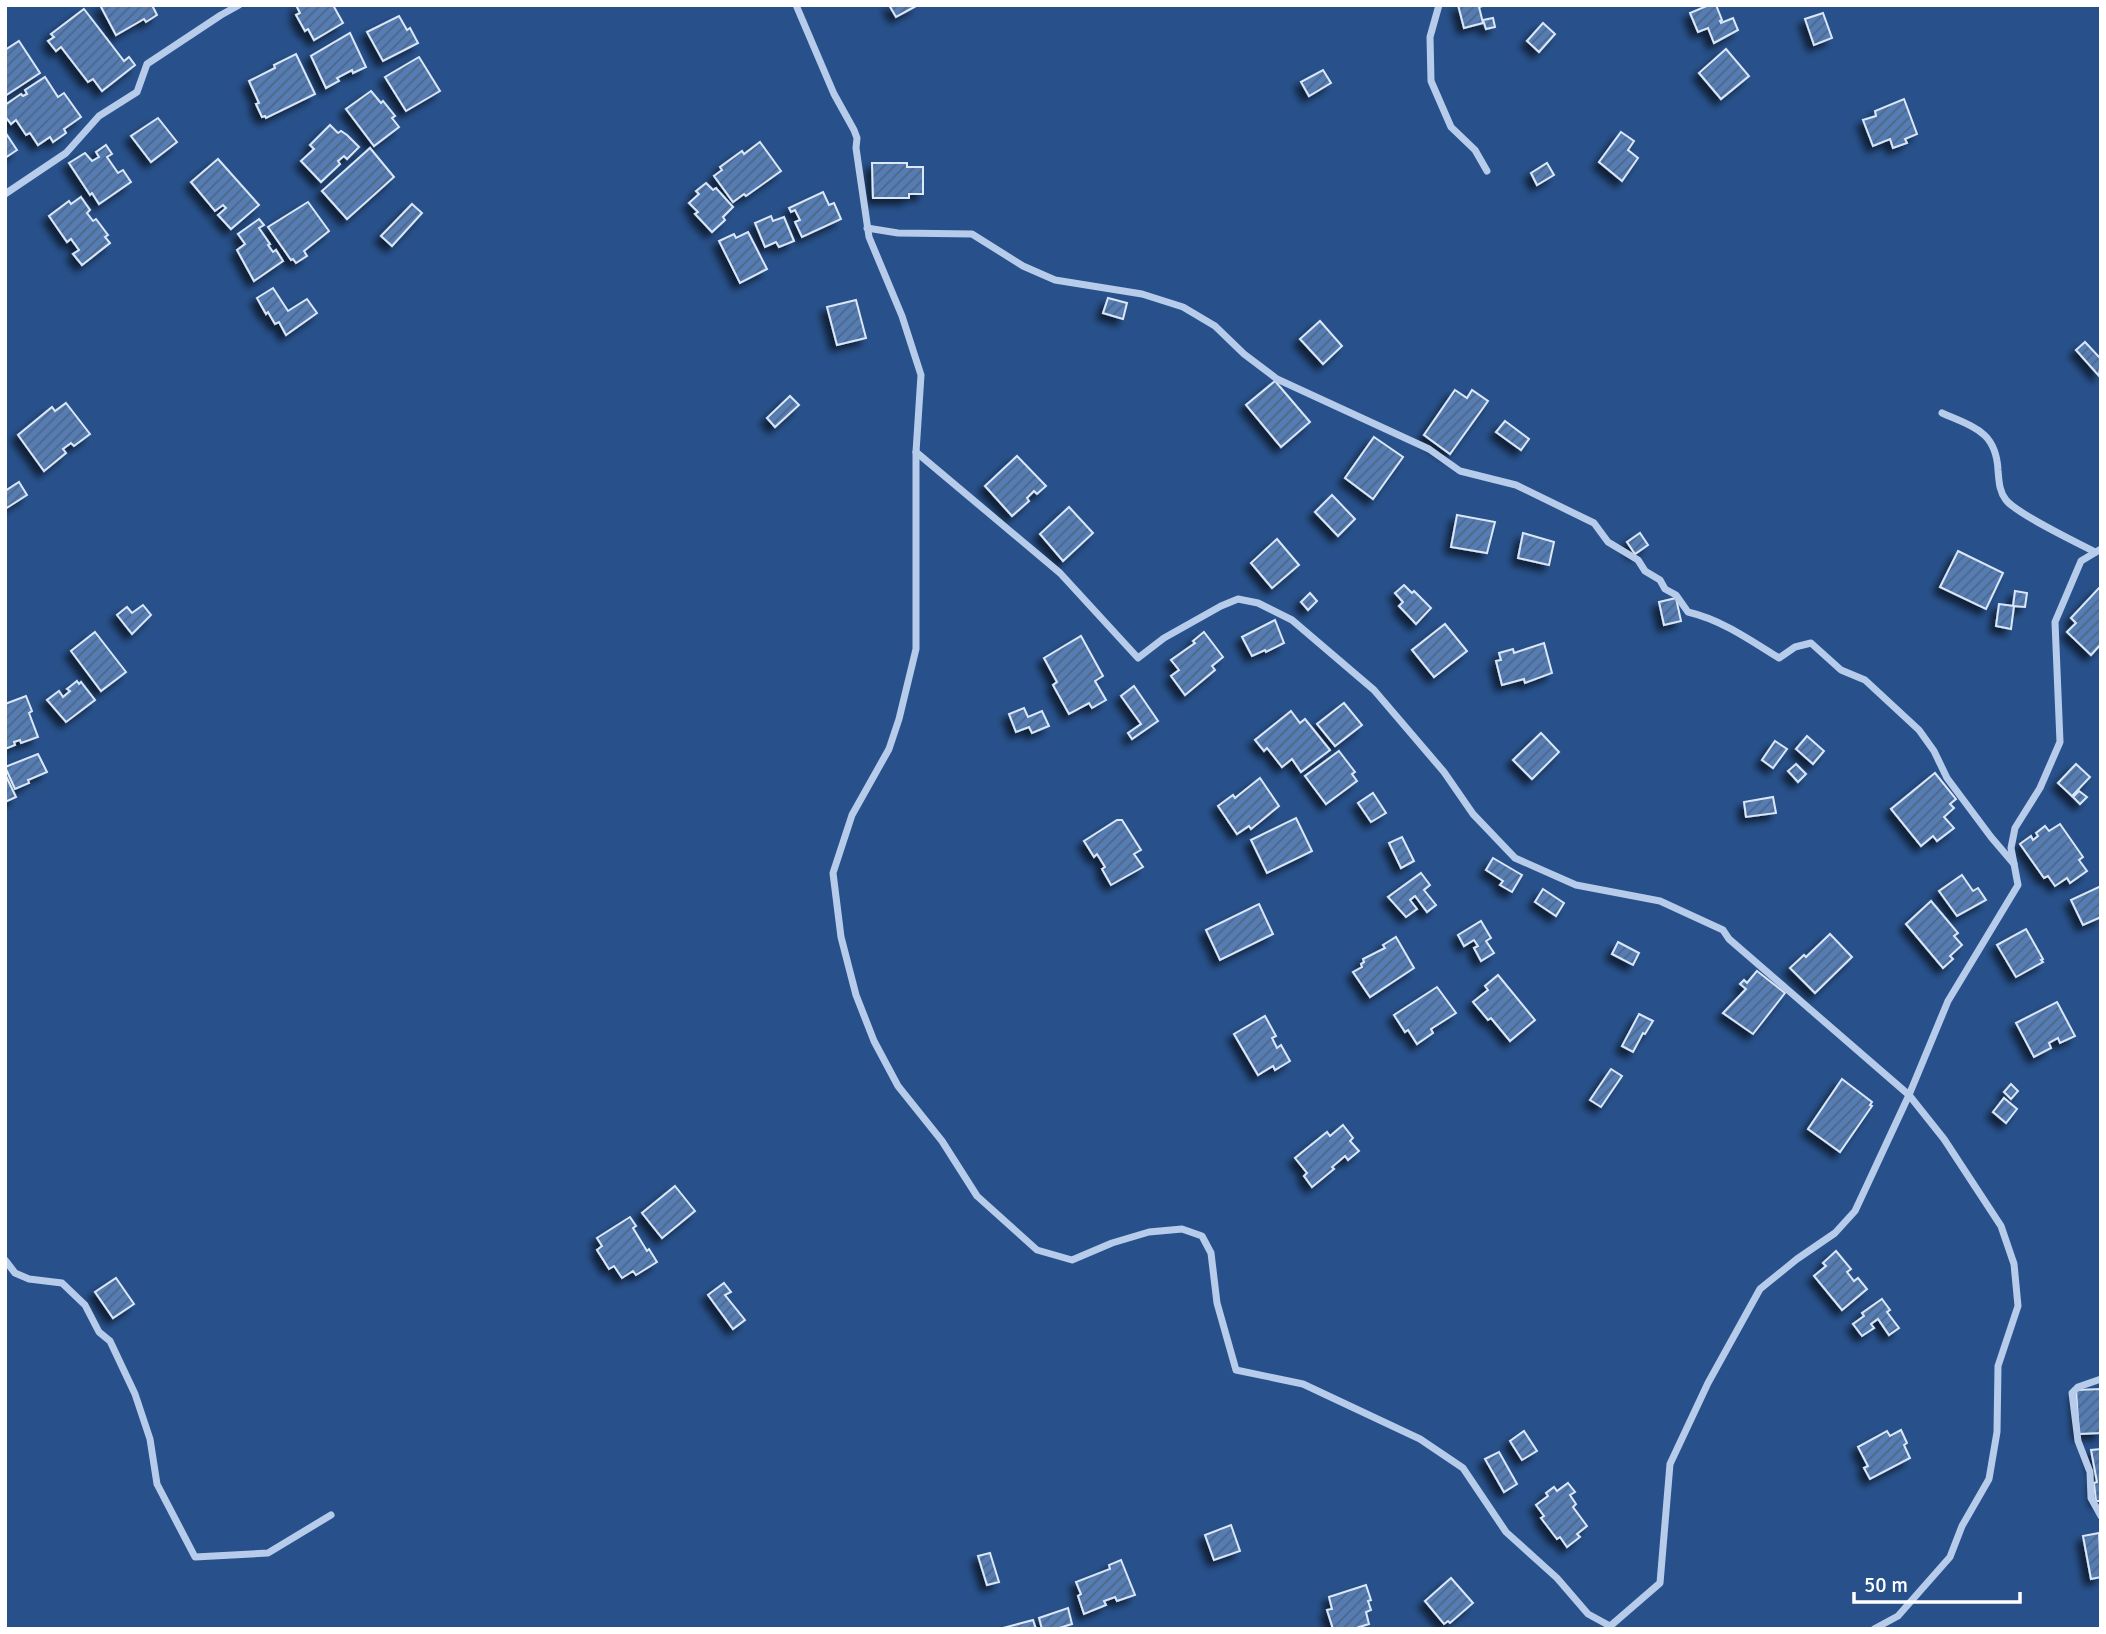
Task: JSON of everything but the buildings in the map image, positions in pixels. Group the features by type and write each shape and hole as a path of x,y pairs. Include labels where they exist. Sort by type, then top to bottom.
{"street":[{"path":"5,194 66,153 99,116 137,92 147,64 239,5"},
{"path":"796,5 834,94 857,138 867,228 902,316 921,375 916,452 916,649 889,749 852,814 833,873 841,937 856,995 874,1041 898,1086 942,1141 977,1196 1037,1251 1072,1261 1112,1243 1149,1232 1182,1229 1202,1236 1211,1253 1217,1303 1236,1370 1303,1384 1420,1439 1463,1468 1506,1532 1557,1578 1588,1614 1609,1627 1660,1583 1670,1464 1708,1383 1760,1289 1835,1233 1855,1210 1909,1095 1948,1001 2018,885 2011,848 2015,828 2040,788 2060,742 2055,622 2081,561 2098,551"},
{"path":"1439,5 1430,37 1432,81 1451,127 1475,150 1487,171"},
{"path":"867,228 898,233 972,234 1023,266 1055,280 1142,294 1183,307 1215,326 1244,354 1277,379 1429,449 1460,471 1516,485 1594,523 1608,542 1637,560 1646,571 1660,580 1665,589 1676,594 1688,612 1703,615 1735,631 1779,658 1795,647 1811,643 1841,670 1865,681 1919,730 1934,751 1947,778 2014,864"},
{"path":"1942,413 1982,432 1990,439 1997,459 1999,488 2011,506 2098,551"},
{"path":"916,452 1060,573 1138,658 1164,638 1238,599 1258,603 1292,620 1374,690 1444,772 1473,814 1515,858 1576,884 1660,901 1723,930 1729,939 1909,1095 1944,1139 2001,1226 2014,1264 2018,1306 1998,1366 1997,1432 1989,1479 1962,1526 1950,1557 1898,1616 1874,1629"},
{"path":"5,1260 15,1273 29,1279 62,1283 85,1306 99,1332 110,1341 118,1363 135,1394 149,1439 157,1483 195,1557 268,1553 331,1515"},
{"path":"2101,1379 2078,1387 2072,1392 2072,1401 2078,1441 2090,1472 2091,1498 2101,1516"}]}
